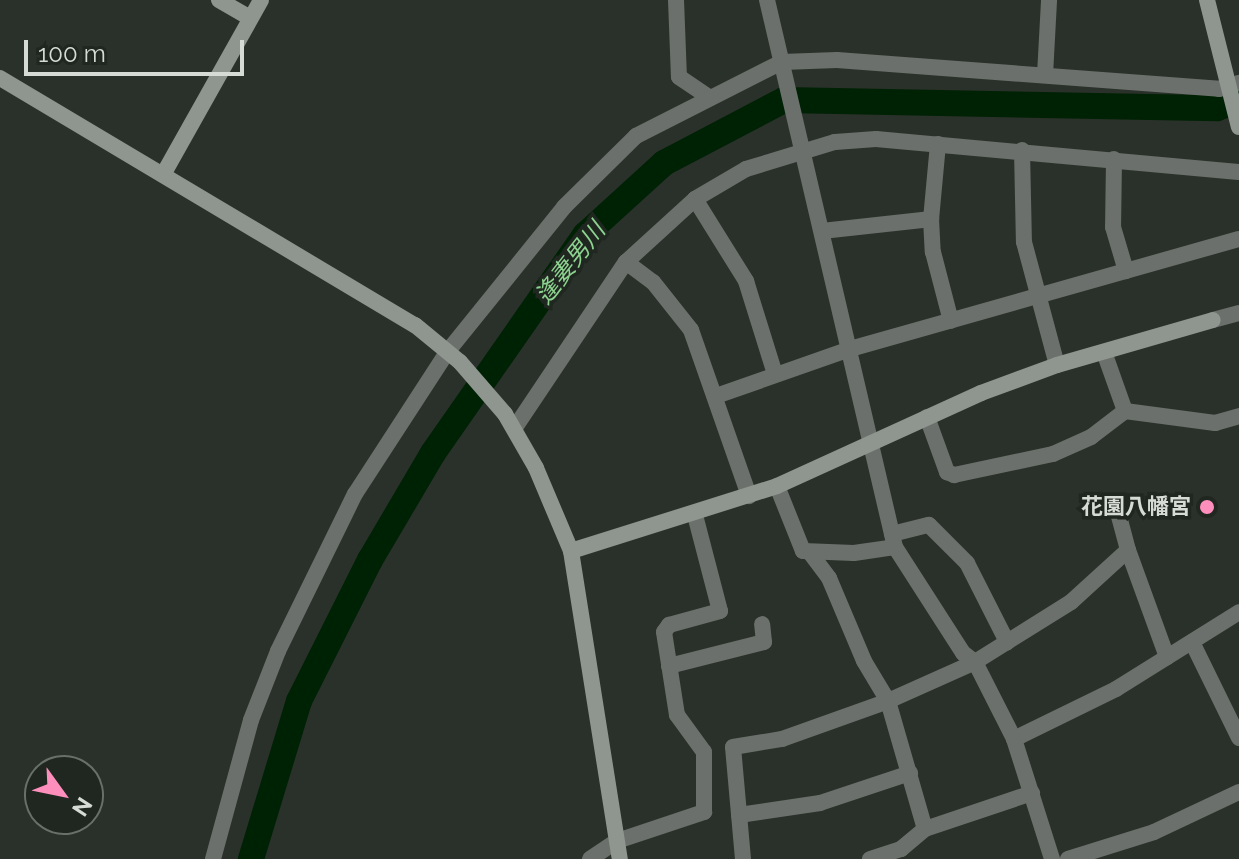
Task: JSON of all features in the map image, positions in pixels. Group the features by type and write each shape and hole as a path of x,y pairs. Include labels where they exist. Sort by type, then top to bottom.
{"street":[{"path":"219,0 250,18"},
{"path":"164,173 261,0"},
{"path":"676,0 679,77 709,97"},
{"path":"767,0 874,442 893,540 963,653 975,662 1014,739 1052,859"},
{"path":"1045,75 1049,0"},
{"path":"1207,0 1234,86 1239,127"},
{"path":"213,859 251,720 278,651 355,494 583,186 636,136 709,97 784,66 837,60 1194,87 1234,86"},
{"path":"0,78 379,301 454,357 505,414 571,551 620,859"},
{"path":"514,429 626,262 695,199 746,169 804,149 876,139 1239,172"},
{"path":"938,144 931,219 933,252 951,321"},
{"path":"1022,150 1019,210 1057,365"},
{"path":"1114,159 1113,227 1126,271"},
{"path":"695,199 746,281 775,374"},
{"path":"822,231 931,219"},
{"path":"716,396 850,349 1239,239"},
{"path":"626,262 653,282 691,330 749,496"},
{"path":"571,551 695,515 777,486 927,417 1057,365 1239,313"},
{"path":"1213,320 1239,324"},
{"path":"1104,352 1125,411"},
{"path":"927,417 947,472 954,475 1053,454 1091,437 1125,411 1215,423 1239,416"},
{"path":"777,486 803,551 811,554 893,540 929,525 967,563 1007,642"},
{"path":"590,859 617,841 704,812 704,752 677,715 665,628 720,611 695,515"},
{"path":"1119,517 1167,657"},
{"path":"704,752 782,739 888,701 975,662 1071,602 1128,550"},
{"path":"811,554 829,578 864,661 888,701 925,829"},
{"path":"1014,739 1116,689 1239,612"},
{"path":"669,666 764,642 762,624"},
{"path":"1192,642 1239,738"},
{"path":"733,747 743,859"},
{"path":"739,815 820,803 910,773"},
{"path":"1078,858 1202,814 1239,792"},
{"path":"870,859 903,854 925,829 1032,793"}],"waterway":[{"name":"逢妻男川","path":"251,859 299,701 370,560 433,453 585,235 664,163 784,100 1217,108 1239,101"}],"place":[{"name":"花園八幡宮","path":"1207,507"}]}
